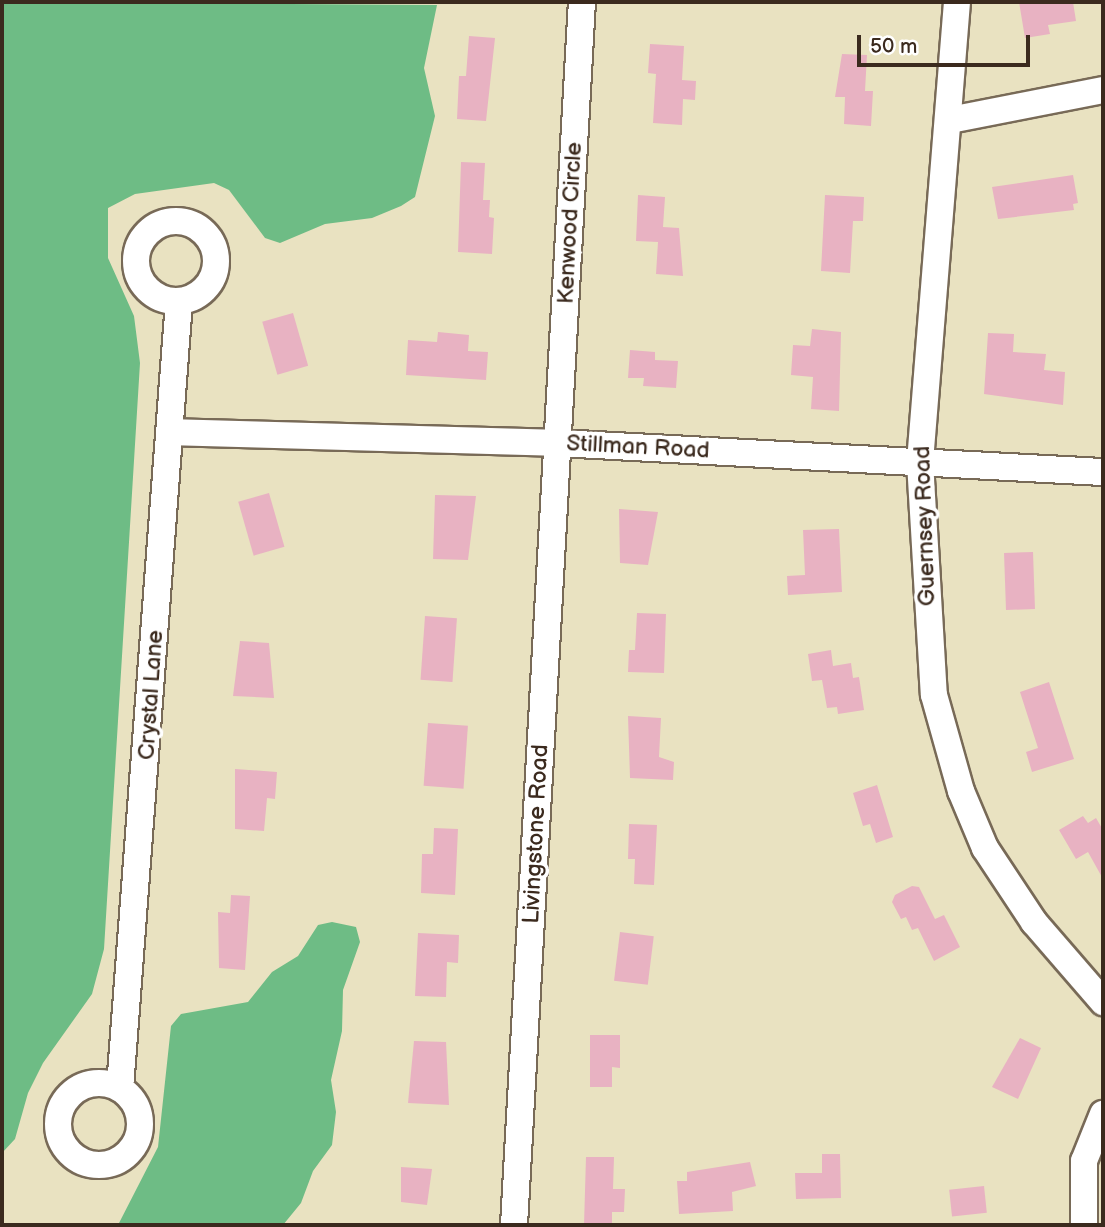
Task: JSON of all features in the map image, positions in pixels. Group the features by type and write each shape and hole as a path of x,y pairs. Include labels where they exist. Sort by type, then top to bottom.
{"street":[{"name":"Kenwood Circle","path":"558,443 582,2"},
{"name":"Guernsey Road","path":"957,2 950,120 920,462 931,674 961,791 1006,883 1103,1002"},
{"path":"950,120 1103,90"},
{"name":"Crystal Lane","path":"121,1088 179,301"},
{"name":"Stillman Road","path":"171,432 558,443 1103,472"},
{"name":"Livingstone Road","path":"514,1225 558,443"},
{"path":"1084,1225 1084,1161 1103,1114"}],"green space":[{"path":"2,2 437,5 424,68 435,116 415,197 401,206 372,218 325,224 280,243 265,238 229,190 214,183 135,194 108,208 108,258 134,316 140,363 104,949 92,994 43,1063 28,1093 15,1139 2,1153"},
{"path":"332,922 356,927 360,942 343,990 342,1031 331,1080 336,1112 332,1145 313,1171 301,1203 283,1225 118,1225 158,1147 171,1026 181,1014 248,1002 272,972 298,956 318,925"}],"building":[{"path":"1019,2 1073,2 1076,21 1048,25 1050,34 1025,38"},
{"path":"469,36 495,38 486,121 457,119 459,76 466,76"},
{"path":"650,44 684,46 682,80 696,81 695,100 683,99 682,125 653,123 656,74 648,73"},
{"path":"842,54 867,55 865,91 873,91 871,126 844,124 845,97 835,97"},
{"path":"461,162 485,163 483,200 490,200 489,217 494,218 492,254 458,252"},
{"path":"1073,175 1078,203 1073,204 1074,210 998,219 992,187"},
{"path":"638,195 665,197 663,227 679,228 683,276 656,274 658,242 636,241"},
{"path":"825,195 864,197 863,221 853,221 850,273 821,271"},
{"path":"293,313 308,366 277,375 262,322"},
{"path":"812,329 841,332 839,411 811,409 813,377 791,375 793,345 810,346"},
{"path":"438,332 469,335 468,351 488,352 486,380 406,375 408,340 437,342"},
{"path":"988,333 1014,334 1013,352 1046,354 1044,370 1065,372 1063,405 984,394"},
{"path":"630,350 655,352 655,360 678,361 676,388 643,386 644,378 628,378"},
{"path":"269,493 284,547 254,556 238,502"},
{"path":"435,495 476,496 468,560 433,559"},
{"path":"619,509 658,512 648,565 620,563"},
{"path":"839,529 842,592 788,595 787,576 805,575 803,530"},
{"path":"1033,552 1035,609 1006,610 1004,553"},
{"path":"637,613 666,614 664,673 628,672 629,650 635,650"},
{"path":"425,616 457,618 452,682 421,680"},
{"path":"240,641 269,643 274,698 233,696"},
{"path":"831,650 833,666 851,663 853,678 859,677 864,710 838,714 837,707 827,708 822,680 812,681 808,654"},
{"path":"1049,682 1074,759 1032,772 1026,752 1038,748 1020,692"},
{"path":"628,716 661,718 659,757 674,762 673,780 630,778"},
{"path":"428,723 468,726 464,789 424,786"},
{"path":"235,769 277,772 275,799 267,798 264,831 235,829"},
{"path":"877,785 893,837 876,843 870,824 863,826 853,793"},
{"path":"1083,816 1088,823 1096,818 1103,830 1103,879 1088,852 1076,859 1059,830"},
{"path":"629,824 657,825 654,885 634,884 635,859 628,859"},
{"path":"434,828 458,829 455,895 421,893 422,854 433,854"},
{"path":"912,886 919,887 935,919 944,915 960,947 934,961 918,928 912,930 906,917 901,919 892,902 895,895"},
{"path":"231,895 250,896 245,970 219,968 218,912 230,913"},
{"path":"620,932 654,936 648,985 614,981"},
{"path":"418,933 459,935 458,963 447,962 446,997 415,996"},
{"path":"590,1035 620,1035 620,1068 612,1067 612,1087 590,1087"},
{"path":"1020,1038 1041,1048 1018,1099 992,1087"},
{"path":"414,1041 446,1042 449,1105 408,1103"},
{"path":"822,1154 840,1154 841,1198 796,1199 795,1173 822,1173"},
{"path":"586,1157 614,1157 613,1189 625,1189 624,1212 612,1212 612,1225 584,1225"},
{"path":"750,1162 756,1186 732,1192 733,1211 679,1214 677,1181 687,1181 687,1172"},
{"path":"401,1167 432,1169 427,1205 401,1202"},
{"path":"984,1186 987,1213 952,1217 949,1190"}]}
